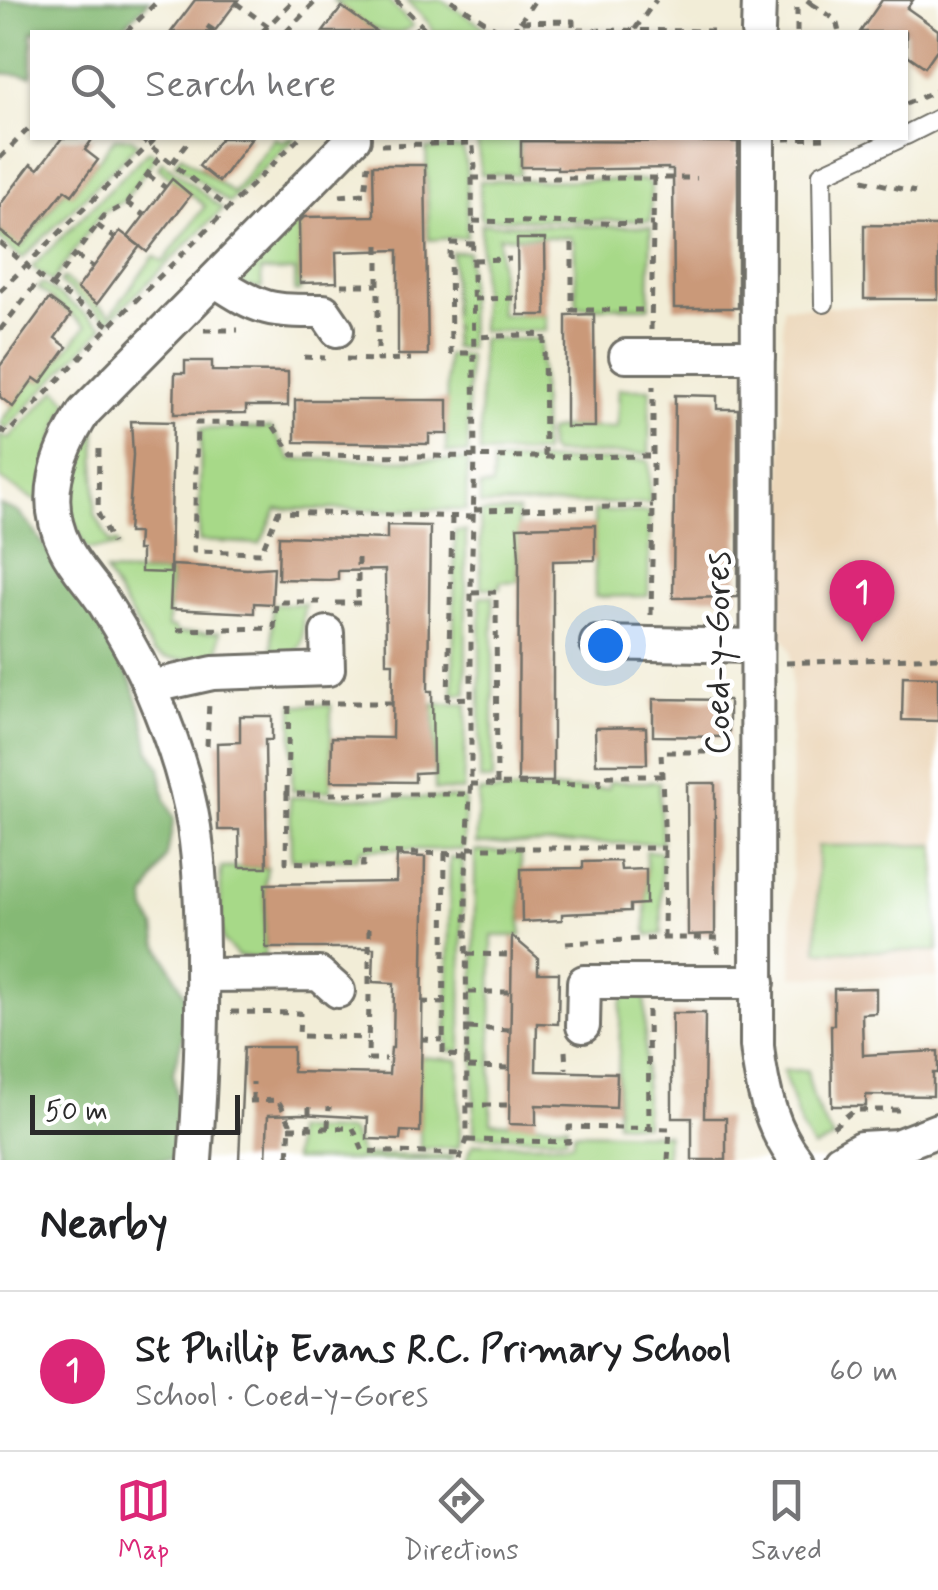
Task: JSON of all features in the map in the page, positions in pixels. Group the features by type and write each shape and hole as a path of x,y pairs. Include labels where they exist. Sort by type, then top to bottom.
{"street":[{"path":"758,30 759,0"},
{"name":"Coed-y-Gores","path":"758,140 756,1046 769,1107 784,1144 796,1160"},
{"path":"195,1160 202,1062 202,894 194,824 174,750 150,687 103,601 64,545 55,519 55,470 84,412 215,280 364,147"},
{"path":"215,280 239,297 270,310 324,312 337,330"},
{"path":"638,356 758,356"},
{"path":"150,687 212,673 328,669 327,634"},
{"path":"598,644 648,644 757,654"},
{"path":"202,976 319,974 338,991"},
{"path":"583,1026 584,982 758,982"},
{"path":"836,1144 861,1148 898,1146 938,1130"}],"lane":[{"path":"908,133 938,119"},
{"path":"824,303 822,174 894,140"}],"path":[{"path":"128,30 159,0"},
{"path":"288,30 317,0"},
{"path":"396,0 426,30"},
{"path":"450,0 498,30"},
{"path":"520,22 535,0"},
{"path":"635,29 656,0"},
{"path":"797,0 797,30"},
{"path":"264,30 292,1"},
{"path":"811,1 836,20 838,30"},
{"path":"236,3 268,26"},
{"path":"516,30 516,22 573,20 573,30 713,30"},
{"path":"413,30 422,24"},
{"path":"207,26 213,30"},
{"path":"908,103 938,90"},
{"path":"0,158 30,127"},
{"path":"143,140 230,208"},
{"path":"0,291 154,140"},
{"path":"172,162 189,140"},
{"path":"0,429 8,434 297,140"},
{"path":"289,1128 354,1128 363,1152 460,1157 467,1140 467,851 475,456 472,178 476,167 472,140 364,147 365,194 337,196"},
{"path":"52,284 104,216 127,203 162,155"},
{"path":"148,174 166,188"},
{"path":"472,178 698,178"},
{"path":"648,644 653,389 638,356 652,310 654,178"},
{"path":"860,180 915,192"},
{"path":"127,203 144,215"},
{"path":"473,221 654,224"},
{"path":"98,226 115,238"},
{"path":"0,243 41,278 110,326"},
{"path":"474,244 450,244 451,353 475,354"},
{"path":"572,244 572,310 652,310"},
{"path":"378,246 378,360 411,359"},
{"path":"76,254 93,267"},
{"path":"474,260 511,259"},
{"path":"0,330 41,278"},
{"path":"474,299 518,298"},
{"path":"200,330 254,330"},
{"path":"474,337 544,334 545,457"},
{"path":"652,456 293,454 272,424 197,423 194,550 261,553 278,512 452,516 653,506"},
{"path":"99,445 98,513 112,542"},
{"path":"452,516 448,699 473,698"},
{"path":"177,630 274,628 276,602 360,603 358,558"},
{"path":"471,593 496,592 497,785"},
{"path":"757,654 938,657"},
{"path":"207,748 210,701"},
{"path":"396,703 289,702 286,862 363,865 363,852 665,848"},
{"path":"664,938 661,752 714,752"},
{"path":"470,784 599,784 600,776 664,776"},
{"path":"288,794 470,794"},
{"path":"445,853 443,1054 468,1056"},
{"path":"369,928 368,1060 386,1059"},
{"path":"566,943 718,938 718,981"},
{"path":"467,954 511,955"},
{"path":"648,982 649,1127"},
{"path":"468,992 511,992"},
{"path":"422,1002 443,1003"},
{"path":"202,1012 300,1012 298,1036 368,1038"},
{"path":"468,1028 510,1030"},
{"path":"421,1039 443,1040"},
{"path":"468,1067 510,1068"},
{"path":"253,1082 251,1101 278,1100 290,1123 288,1160"},
{"path":"467,1105 509,1106"},
{"path":"308,1107 308,1128"},
{"path":"328,1127 330,1107"},
{"path":"836,1144 854,1110 904,1110"},
{"path":"467,1140 569,1142 570,1128 670,1129 668,1160"}],"shaded area":[{"path":"938,305 938,978 792,977 791,652 781,632 783,307"}],"green space":[{"path":"0,0 150,0 120,30 30,30 30,76 0,73"},
{"path":"333,0 388,0 413,26 406,30 378,30"},
{"path":"406,0 442,0 489,30 433,30"},
{"path":"113,140 133,140 138,144 22,259 0,240 0,231 22,247 65,190 72,194"},
{"path":"273,140 293,140 229,203 175,163 181,155 233,193"},
{"path":"477,140 519,140 520,174 481,175"},
{"path":"463,148 467,237 429,240 426,149"},
{"path":"149,150 156,156 124,201 102,212 52,282 32,267"},
{"path":"162,161 223,209 109,321 60,283 63,278 111,314 154,256 163,262 205,206 158,168"},
{"path":"645,180 651,185 651,221 480,216 480,181"},
{"path":"298,213 300,291 295,292 295,271 261,271 262,289 244,286 239,275"},
{"path":"481,224 651,227 649,307 577,307 571,237 499,237 500,315 546,315 546,331 481,331"},
{"path":"452,252 468,252 469,348 453,348"},
{"path":"42,283 104,327 6,429 0,423 34,378 41,382 86,326 38,288"},
{"path":"481,339 540,339 543,453 480,454"},
{"path":"447,355 468,356 468,454 446,452"},
{"path":"57,389 69,403 54,440 44,506 0,479 0,434 8,439"},
{"path":"619,389 650,389 649,454 553,454 548,450 548,431 566,427 617,428"},
{"path":"96,414 95,514 110,543 116,542 119,547 86,549 70,507 68,480"},
{"path":"271,428 291,459 468,460 466,510 277,509 260,544 199,541 201,429"},
{"path":"646,460 650,503 480,505 480,487 492,486 493,461"},
{"path":"0,505 18,512 29,524 92,611 132,683 150,752 160,767 165,799 174,818 167,855 145,898 157,942 184,993 184,1032 173,1073 181,1127 181,1160 0,1160"},
{"path":"518,511 518,581 500,582 500,588 481,588 480,513"},
{"path":"594,511 650,514 648,596 595,597"},
{"path":"455,531 466,531 466,694 453,694"},
{"path":"105,572 170,574 168,627 177,633 220,632 218,655 177,659 153,652"},
{"path":"480,596 493,596 493,780 480,780"},
{"path":"272,604 305,604 302,640 295,652 272,656"},
{"path":"434,704 467,704 463,791 435,790"},
{"path":"293,705 331,705 331,791 292,791"},
{"path":"609,782 659,782 662,843 476,844 479,792 608,788"},
{"path":"290,797 460,798 465,800 463,850 361,849 357,859 291,859"},
{"path":"935,845 938,951 817,951 818,846"},
{"path":"475,851 521,852 521,936 492,936 491,1122 567,1125 566,1138 474,1136"},
{"path":"646,851 661,852 662,934 649,936 646,930"},
{"path":"450,858 463,859 461,1051 447,1051"},
{"path":"267,867 265,958 238,956 223,941 221,868"},
{"path":"645,986 645,1125 616,1123 621,1003 628,991"},
{"path":"420,1057 459,1060 458,1148 420,1149"},
{"path":"807,1070 816,1106 834,1139 813,1148 801,1127 783,1071"},
{"path":"294,1130 351,1131 361,1155 454,1156 452,1160 293,1160"},
{"path":"574,1132 667,1134 666,1160 466,1160 473,1144 572,1143"}],"building":[{"path":"195,0 238,0 216,30 172,30"},
{"path":"882,0 913,0 907,8 938,30 938,48 925,67 908,55 908,30 861,30"},
{"path":"342,7 374,30 325,30"},
{"path":"60,140 92,140 85,150 98,160 72,195 65,190 20,246 0,231 0,205 31,164 38,169"},
{"path":"219,140 250,140 219,182 199,166"},
{"path":"521,141 738,142 738,308 674,308 673,170 521,167"},
{"path":"373,165 425,165 428,355 398,355 398,250 336,252 337,282 300,283 299,222 304,217 374,216"},
{"path":"172,179 191,195 147,252 128,237"},
{"path":"864,225 938,226 938,299 864,299"},
{"path":"120,231 140,246 97,304 77,289"},
{"path":"517,239 545,239 546,315 518,315"},
{"path":"49,299 71,315 55,338 67,347 41,383 34,378 13,407 0,397 0,366"},
{"path":"594,314 595,427 566,427 566,315"},
{"path":"185,361 212,361 212,371 288,372 288,406 246,406 246,413 174,414 175,373 185,373"},
{"path":"675,395 717,396 717,409 738,409 738,597 673,598"},
{"path":"295,400 448,400 448,434 429,434 429,444 295,442"},
{"path":"131,421 173,422 170,573 141,572 138,533 128,533"},
{"path":"387,525 430,526 428,691 432,691 433,772 415,773 415,782 331,781 332,737 392,738 393,663 386,663 385,570 338,571 338,579 329,580 278,579 279,536 387,539"},
{"path":"595,525 595,560 553,561 553,782 518,782 517,527"},
{"path":"172,565 274,567 272,604 254,603 254,613 170,609"},
{"path":"903,676 938,677 938,721 902,720"},
{"path":"653,699 729,700 729,737 653,736"},
{"path":"240,716 272,716 272,740 265,740 267,867 240,867 239,830 218,830 217,743 240,742"},
{"path":"646,727 647,764 596,764 595,728"},
{"path":"687,783 715,783 715,934 688,935"},
{"path":"397,856 425,857 420,1132 401,1131 400,1140 367,1139 368,1118 268,1115 266,1160 239,1160 244,1047 293,1047 293,1072 389,1074 393,1048 394,983 373,982 374,948 266,948 265,884 396,882"},
{"path":"620,861 621,870 646,869 646,904 630,905 630,911 562,914 562,920 522,922 521,869 583,868 583,862"},
{"path":"512,936 538,958 538,973 559,973 558,1024 537,1023 536,1071 617,1073 616,1108 536,1105 536,1125 509,1124"},
{"path":"876,988 876,1013 862,1014 863,1055 938,1051 933,1096 866,1095 866,1106 832,1106 834,989"},
{"path":"672,1013 705,1013 704,1118 726,1118 726,1160 692,1160 692,1118 672,1118"}],"place":[{"name":"St Phillip Evans R.C. Primary School","path":"862,642"}]}
